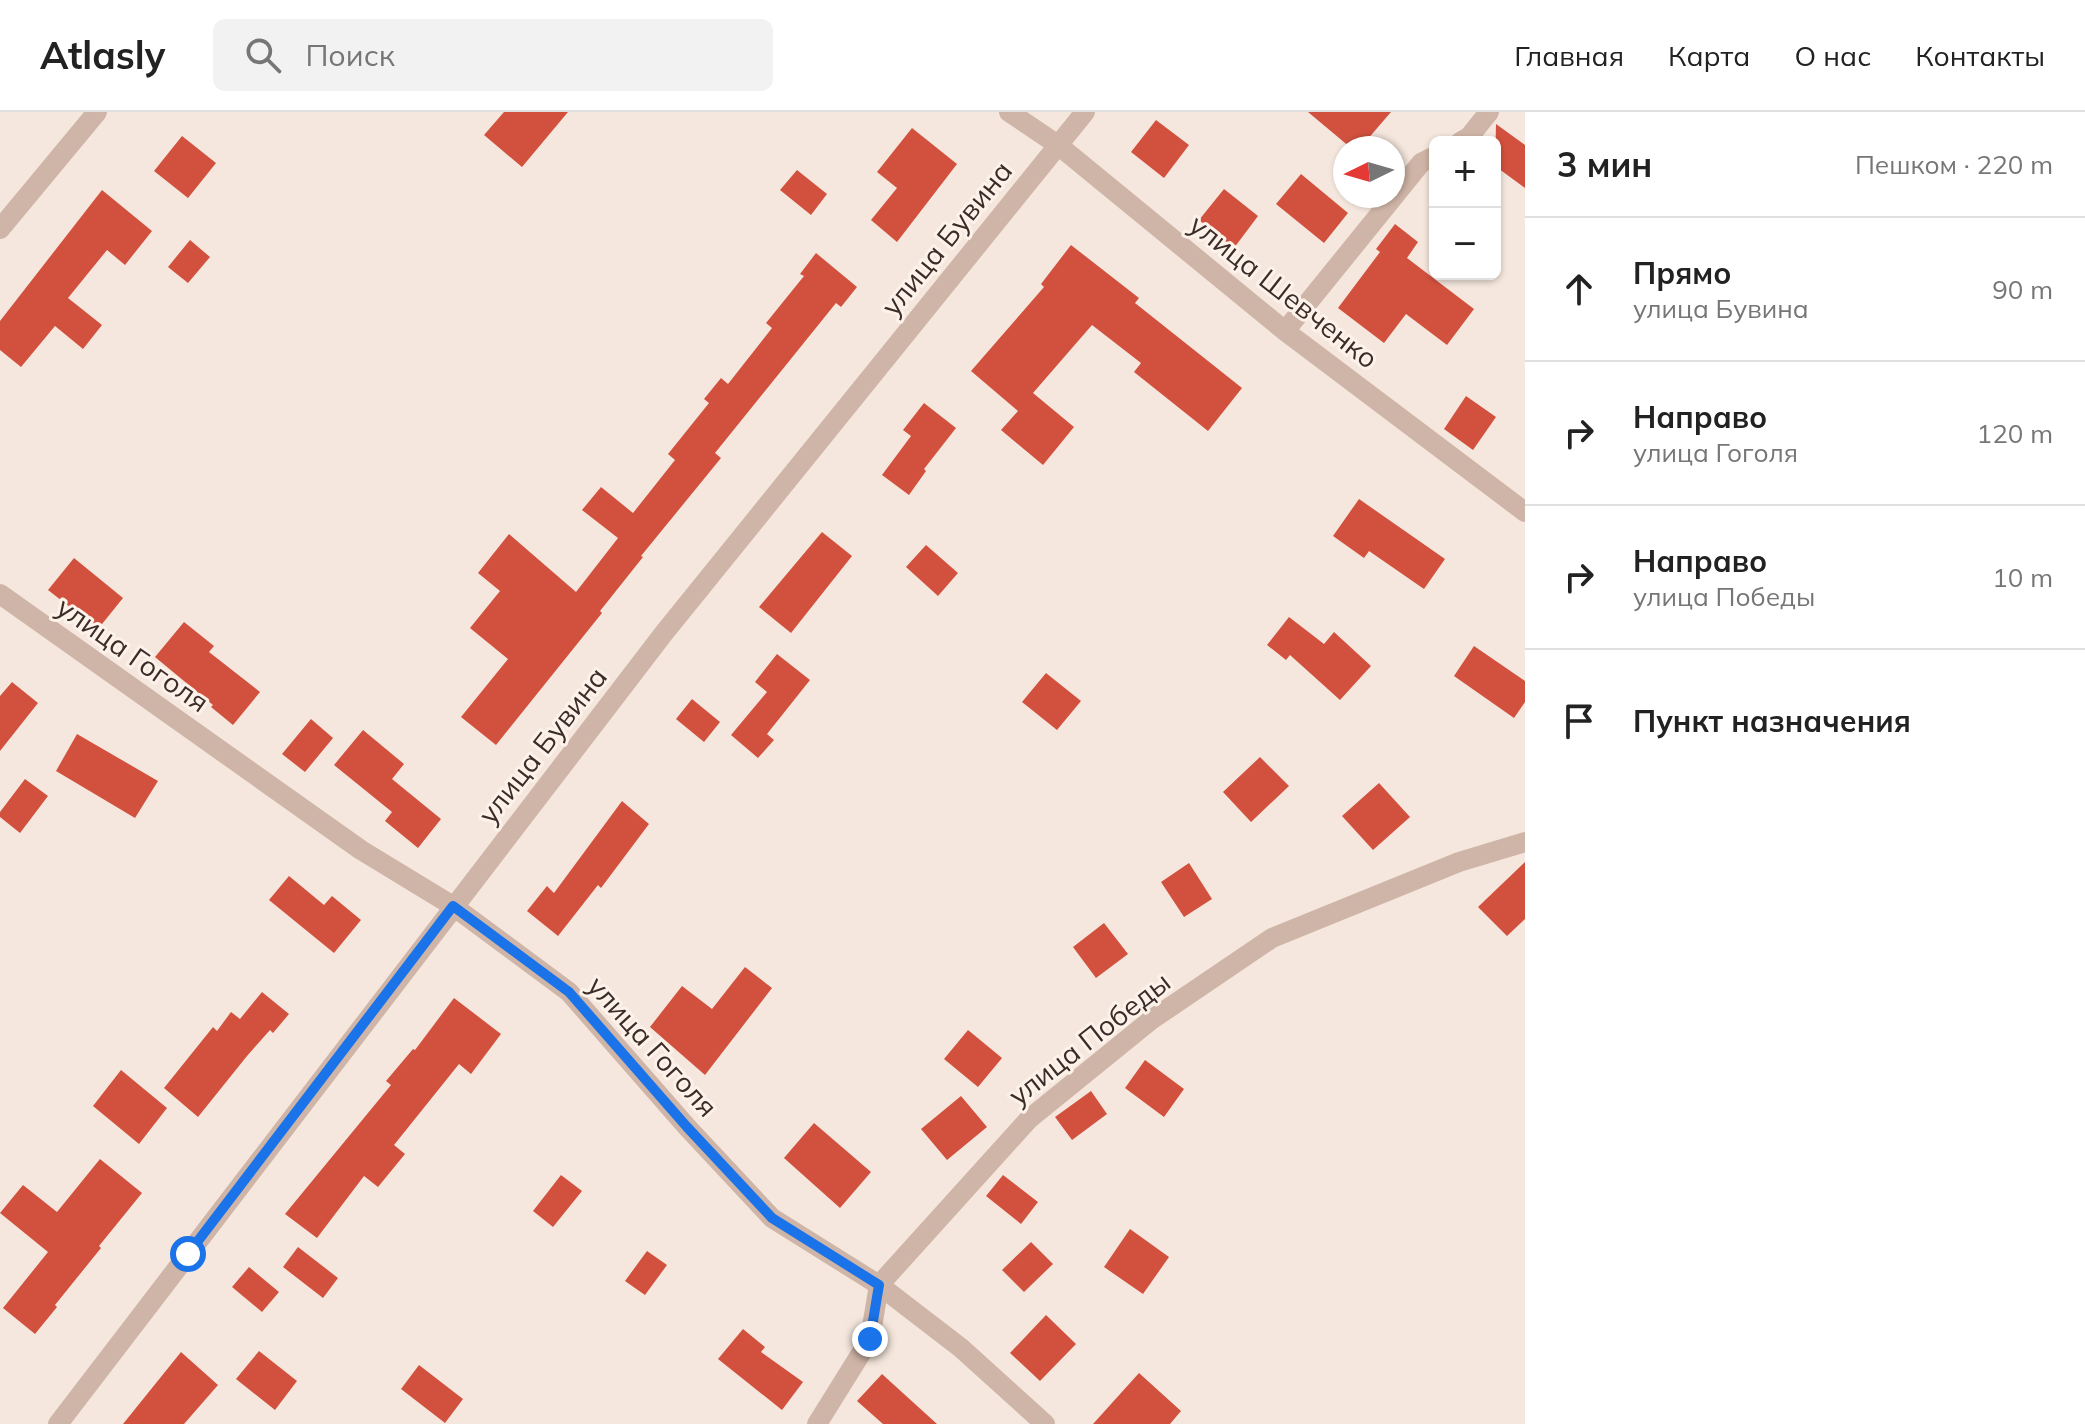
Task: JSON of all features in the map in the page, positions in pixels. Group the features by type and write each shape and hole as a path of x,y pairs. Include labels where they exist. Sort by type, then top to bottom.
{"street":[{"path":"0,229 97,112"},
{"name":"улица Шевченко","path":"1009,112 1058,145 1285,331 1525,512"},
{"name":"улица Бувина","path":"58,1424 664,633 1085,112"},
{"path":"1470,136 1489,112"},
{"path":"1285,331 1421,163 1429,159"},
{"name":"улица Гоголя","path":"0,594 361,850 453,906 569,992 687,1127 772,1218 879,1285 961,1348 1045,1424"},
{"name":"улица Победы","path":"879,1285 1029,1119 1151,1020 1272,938 1459,862 1525,842"},
{"path":"817,1424 870,1339 879,1285"}],"building":[{"path":"504,112 568,112 522,167 484,135"},
{"path":"1308,112 1391,112 1370,136 1337,136"},
{"path":"1156,120 1189,145 1164,178 1131,152"},
{"path":"1496,124 1525,145 1525,188 1501,170 1501,136 1496,136"},
{"path":"912,128 957,164 897,242 871,220 897,188 877,172"},
{"path":"182,136 216,163 188,198 154,171"},
{"path":"797,170 827,194 811,215 780,190"},
{"path":"1301,174 1333,201 1333,208 1342,208 1348,213 1324,243 1276,204"},
{"path":"1224,189 1258,216 1234,248 1199,220"},
{"path":"102,190 152,231 125,265 107,250 68,298 102,325 83,349 55,326 21,367 0,350 0,321"},
{"path":"1395,224 1418,242 1407,258 1429,275 1429,280 1436,280 1474,309 1447,345 1406,314 1384,343 1338,308 1380,252 1376,249"},
{"path":"190,240 210,257 188,283 168,267"},
{"path":"1071,245 1139,298 1135,303 1242,388 1208,431 1134,372 1141,363 1092,325 1033,393 1074,427 1043,465 1001,430 1018,411 971,371 1044,287 1041,284"},
{"path":"816,253 857,287 841,307 836,303 715,453 721,458 641,556 600,611 602,613 496,745 461,717 508,659 470,628 500,591 478,573 509,534 576,592 618,538 582,510 601,487 633,513 675,460 668,454 709,403 704,399 721,378 728,384 772,328 766,323 804,276 800,274"},
{"path":"1466,396 1496,417 1473,450 1444,429"},
{"path":"924,403 956,428 924,469 926,471 909,495 882,475 911,436 903,430"},
{"path":"1359,499 1445,559 1424,589 1369,551 1364,558 1333,536"},
{"path":"822,532 852,556 791,633 759,607"},
{"path":"926,545 958,573 938,596 906,567"},
{"path":"74,558 123,598 98,629 48,590"},
{"path":"1289,617 1324,644 1334,632 1371,666 1340,700 1290,655 1286,660 1267,645"},
{"path":"184,622 214,646 209,652 260,692 233,725 155,657"},
{"path":"1474,646 1525,681 1525,702 1514,718 1454,676"},
{"path":"777,654 810,680 767,734 774,740 758,758 731,735 767,692 755,682"},
{"path":"1046,673 1081,701 1057,730 1022,702"},
{"path":"12,682 38,703 0,751 0,696"},
{"path":"692,699 720,722 704,742 676,719"},
{"path":"311,719 333,738 305,772 282,754"},
{"path":"363,730 404,764 392,779 441,819 418,848 385,821 392,812 334,765"},
{"path":"77,734 158,781 135,818 56,771"},
{"path":"1260,757 1289,786 1251,822 1223,792"},
{"path":"25,779 48,796 20,833 0,817 0,812"},
{"path":"1379,783 1410,817 1373,850 1342,816"},
{"path":"622,801 649,824 601,888 598,885 558,936 527,911 547,886 554,893"},
{"path":"1525,862 1525,919 1507,936 1478,907"},
{"path":"1189,863 1212,899 1184,917 1161,882"},
{"path":"289,876 324,905 332,896 361,920 334,953 269,900"},
{"path":"1104,923 1128,954 1096,978 1073,947"},
{"path":"745,967 772,988 705,1075 650,1027 682,986 712,1009"},
{"path":"262,992 289,1014 247,1056 198,1117 164,1088 213,1027 217,1031 231,1012 240,1019"},
{"path":"454,998 501,1034 471,1074 459,1064 394,1145 405,1154 378,1187 364,1176 317,1238 285,1214 391,1085 386,1081 415,1050"},
{"path":"968,1030 1002,1058 978,1087 944,1059"},
{"path":"1145,1060 1184,1089 1164,1117 1125,1088"},
{"path":"121,1070 167,1108 139,1144 93,1106"},
{"path":"1091,1091 1107,1114 1072,1140 1055,1117"},
{"path":"961,1096 987,1127 947,1160 921,1129"},
{"path":"814,1123 871,1172 840,1208 784,1158"},
{"path":"100,1159 142,1193 35,1334 3,1308 48,1252 0,1213 23,1185 57,1212"},
{"path":"561,1175 582,1191 553,1227 533,1211"},
{"path":"1003,1175 1038,1202 1021,1224 986,1196"},
{"path":"1130,1229 1169,1257 1143,1294 1104,1267"},
{"path":"1031,1242 1053,1264 1024,1292 1002,1270"},
{"path":"298,1247 338,1278 323,1298 283,1267"},
{"path":"647,1251 667,1265 645,1295 625,1281"},
{"path":"249,1267 279,1292 262,1312 232,1287"},
{"path":"1046,1315 1076,1344 1040,1381 1010,1353"},
{"path":"743,1329 765,1347 761,1352 803,1382 782,1410 718,1359"},
{"path":"259,1351 297,1381 275,1410 236,1379"},
{"path":"181,1352 218,1385 184,1424 123,1424"},
{"path":"419,1365 463,1399 445,1423 401,1389"},
{"path":"1139,1373 1181,1411 1170,1424 1093,1424"},
{"path":"882,1374 937,1424 883,1424 857,1401"}],"route":[{"path":"188,1254 453,906 569,992 687,1127 772,1218 879,1285 870,1339"}]}
